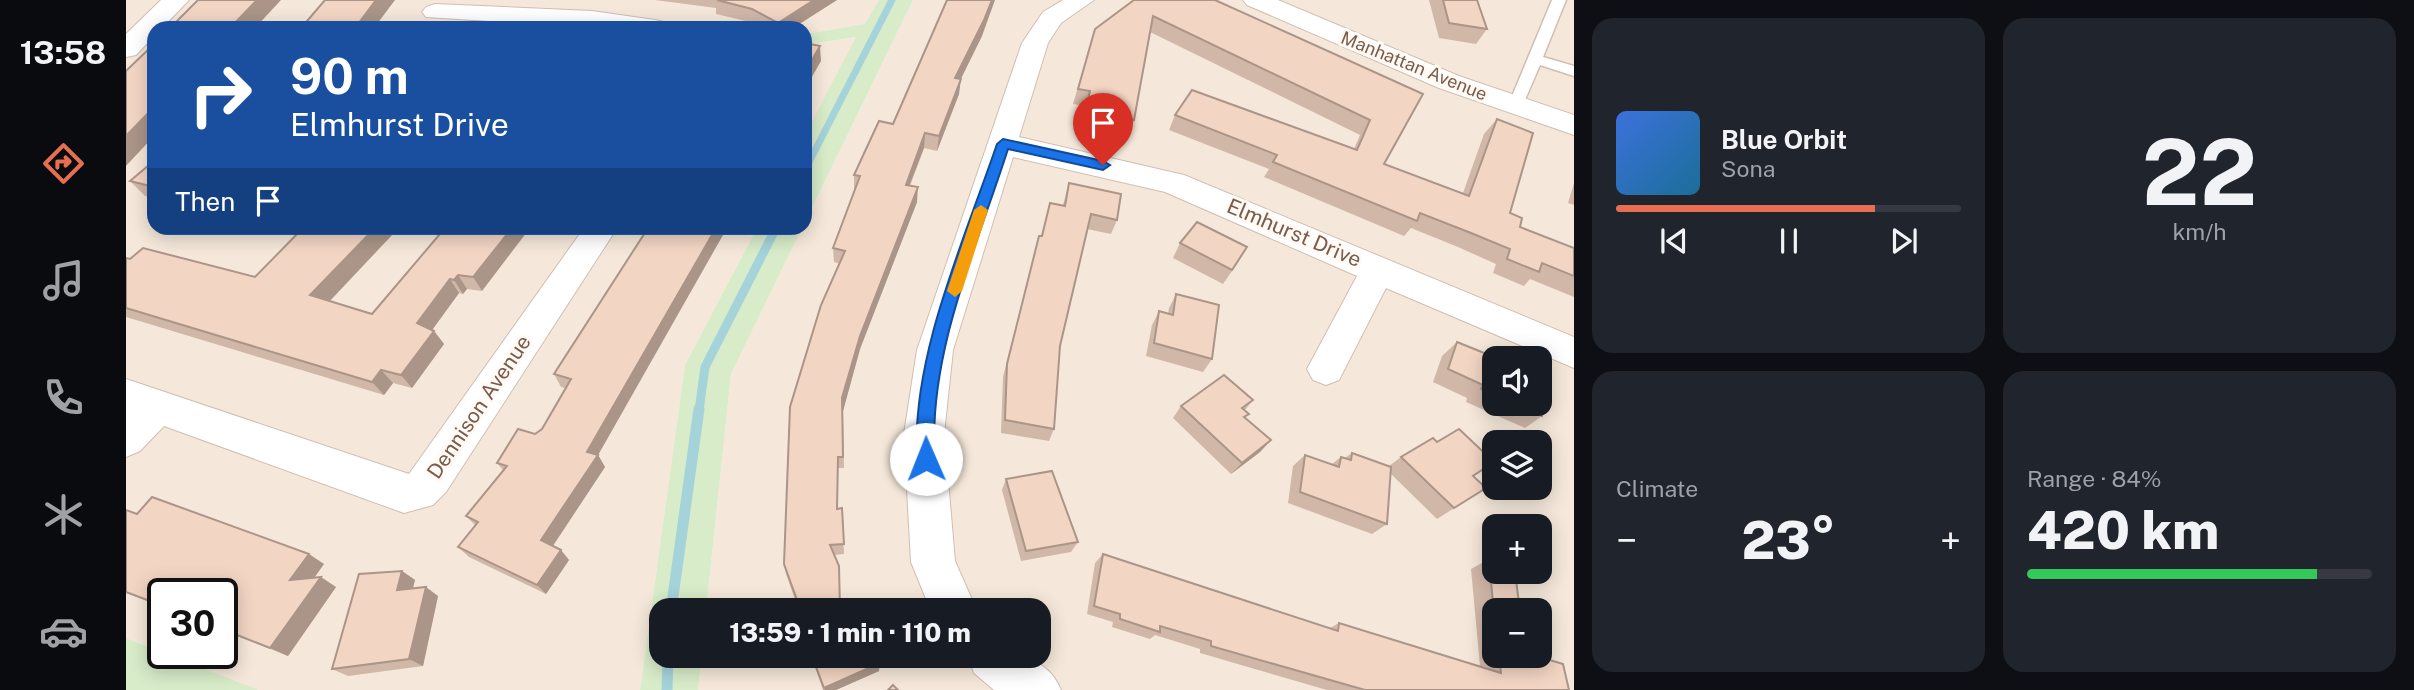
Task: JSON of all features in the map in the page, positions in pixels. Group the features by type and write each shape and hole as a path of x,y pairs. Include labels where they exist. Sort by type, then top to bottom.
{"street":[{"path":"155,21 176,0"},
{"path":"947,595 933,562 924,434 935,350 1041,30 1052,18 1081,0"},
{"name":"Manhattan Avenue","path":"1256,0 1363,47 1516,106 1574,125"},
{"path":"434,13 606,21"},
{"path":"126,49 147,28"},
{"name":"Elmhurst Drive","path":"1003,144 1173,183 1574,353"},
{"name":"Dennison Avenue","path":"126,439 142,401 404,494 416,494 427,486 441,460 596,235"},
{"path":"1326,369 1378,269"},
{"path":"1005,668 1022,683 1037,690"}],"lane":[{"path":"1516,106 1559,0"},
{"path":"1535,59 1574,71"}],"shaded area":[{"path":"126,0 879,0 866,24 812,33 812,21 147,21 147,235 753,235 685,365 653,598 649,598 649,625 640,690 259,690 205,669 238,669 238,578 147,578 147,646 126,638"},
{"path":"913,0 1574,0 1574,690 698,690 701,668 1051,668 1051,598 707,598 731,374 799,235 812,235 812,208"},
{"path":"857,37 812,122 812,44"}],"green space":[{"path":"879,0 913,0 812,208 812,122 856,37 812,44 812,33 865,24"},
{"path":"753,235 799,235 731,374 707,598 653,598 685,365"},
{"path":"649,625 649,668 701,668 698,690 640,690"},
{"path":"126,638 147,646 147,669 205,669 259,690 126,690"}],"building":[{"path":"198,0 257,0 237,21 177,21"},
{"path":"325,0 376,0 360,21 307,21"},
{"path":"717,0 814,0 781,21 774,21 752,9"},
{"path":"947,0 992,0 955,78 961,79 939,136 925,133 906,185 918,187 860,336 842,398 843,457 838,457 837,509 842,508 844,544 830,545 839,566 840,598 796,598 784,564 790,407 821,305 845,251 833,248 860,176 854,175 879,121 893,124"},
{"path":"1134,0 1215,0 1423,94 1384,164 1469,196 1497,119 1533,133 1510,213 1522,218 1520,227 1574,248 1574,276 1542,263 1539,272 1507,259 1510,249 1420,213 1417,221 1273,162 1277,155 1175,115 1192,90 1357,150 1370,120 1153,16 1134,120 1085,111 1090,91 1078,89 1095,29"},
{"path":"1443,0 1477,0 1487,29 1449,23"},
{"path":"812,44 820,46 812,60"},
{"path":"147,51 147,114 126,136 126,71"},
{"path":"147,167 147,185 130,181"},
{"path":"1069,183 1121,194 1117,220 1091,214 1060,346 1054,429 1005,420 1007,364 1039,236 1042,236 1050,203 1065,206"},
{"path":"1197,222 1247,247 1232,270 1180,243"},
{"path":"296,235 368,235 310,295 372,314 439,235 506,235 473,277 458,275 454,280 450,279 417,323 434,331 401,375 381,370 372,382 126,308 126,258 130,259 143,248 255,277"},
{"path":"643,235 712,235 587,452 598,455 541,540 561,550 537,585 458,547 478,522 466,516 507,466 497,463 518,429 535,434 542,429 571,379 554,374"},
{"path":"1176,294 1219,305 1212,359 1154,343 1159,311 1173,315"},
{"path":"1457,342 1482,352 1482,385 1448,369"},
{"path":"1224,375 1253,400 1242,408 1249,414 1244,417 1271,440 1242,463 1181,406"},
{"path":"1459,429 1482,451 1482,470 1473,476 1482,484 1482,490 1454,508 1401,457 1433,438 1437,442"},
{"path":"1352,453 1391,467 1387,524 1300,492 1305,455 1339,467 1341,457 1351,460"},
{"path":"1052,471 1078,542 1026,551 1006,479"},
{"path":"152,497 309,554 290,580 321,577 270,648 238,635 238,578 147,578 147,600 126,592 126,510 137,514"},
{"path":"1103,554 1338,631 1339,623 1501,673 1500,668 1552,668 1552,661 1563,664 1569,690 1365,690 1211,646 1211,641 1160,626 1160,632 1120,619 1120,614 1094,606"},
{"path":"402,571 397,590 426,587 409,659 332,669 359,574"},
{"path":"1491,584 1517,584 1518,598 1493,598"},
{"path":"816,668 869,668 824,688"}],"waterway":[{"path":"812,156 892,0"},
{"path":"699,411 705,367 772,235"},
{"path":"673,598 699,409"},
{"path":"667,690 668,668"}],"slow traffic":[{"path":"955,291 981,210"}],"route":[{"path":"926,459 924,434 935,350 1003,144 1103,165"}]}
